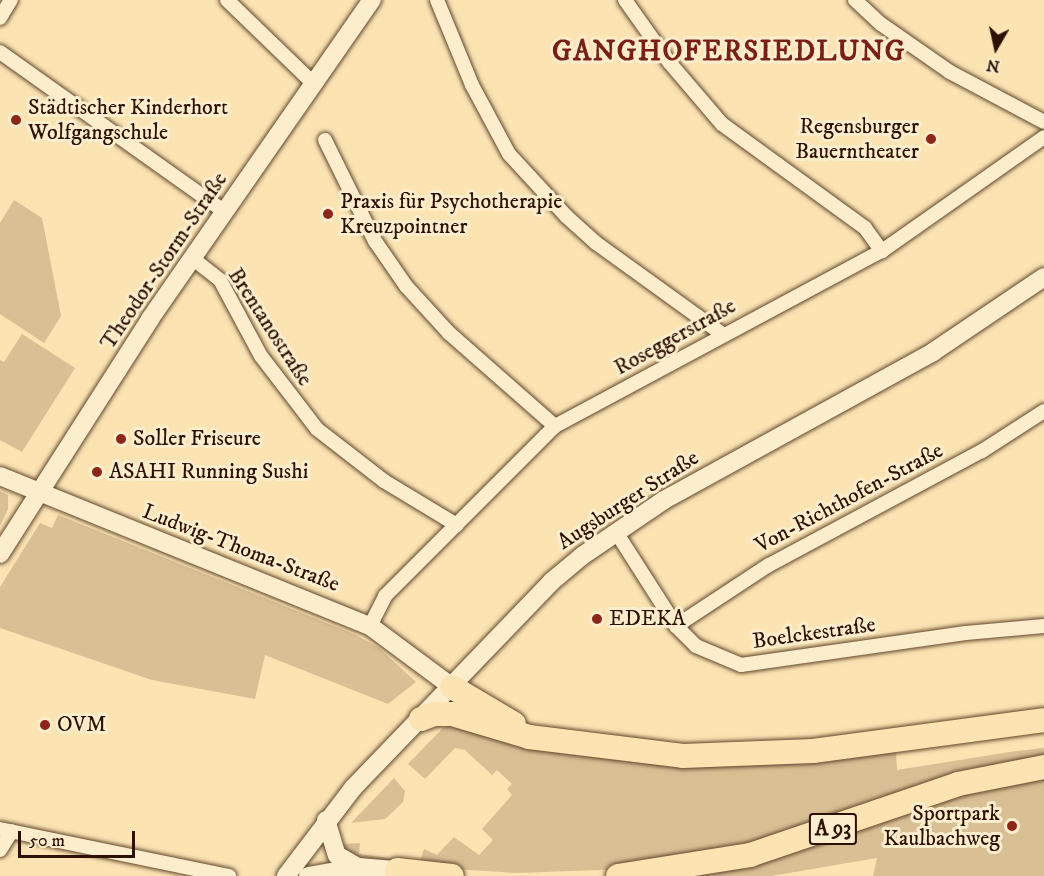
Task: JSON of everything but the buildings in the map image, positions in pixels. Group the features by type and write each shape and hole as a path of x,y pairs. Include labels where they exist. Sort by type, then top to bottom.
{"highway":[{"path":"452,687 500,718 552,741"},
{"path":"421,719 434,714 452,714 506,732 552,741 656,755 750,756 824,750 1044,720"},
{"name":"A 93","path":"618,876 750,855 958,784 1044,767"},
{"path":"398,873 452,876"}],"street":[{"path":"0,18 11,0"},
{"path":"227,0 315,85"},
{"name":"Theodor-Storm-Straße","path":"0,554 192,258 315,85 372,0"},
{"path":"437,0 472,85 509,154 559,210 596,243 722,334"},
{"path":"625,0 669,62 722,124 865,228 882,251"},
{"path":"855,0 881,24 942,66 1044,122"},
{"path":"0,52 225,212"},
{"name":"Roseggerstraße","path":"370,626 385,596 555,426 722,334 882,251 1044,137"},
{"path":"325,140 375,241 406,286 449,333 555,426"},
{"name":"Brentanostraße","path":"192,258 220,280 261,356 317,429 384,481 457,525"},
{"name":"Augsburger Straße","path":"286,876 326,820 551,582 616,532 773,438 933,352 1044,277"},
{"name":"Von-Richthofen-Straße","path":"676,626 769,565 982,451 1044,411"},
{"name":"Ludwig-Thoma-Straße","path":"0,476 370,626 452,687"},
{"name":"Boelckestraße","path":"616,532 676,626 696,645 741,665 966,633 1044,626"},
{"path":"326,820 337,855 359,867"},
{"path":"0,850 6,830 229,876"},
{"path":"308,876 359,867 398,873"}],"shaded area":[{"path":"14,200 42,218 61,316 44,343 0,314 0,223"},
{"path":"22,334 75,368 22,452 0,440 0,360 4,362"},
{"path":"0,491 8,495 8,509 0,526"},
{"path":"58,515 354,634 379,648 416,682 388,704 265,655 255,699 152,680 0,628 0,587 40,523 52,528"},
{"path":"455,721 528,745 896,752 897,770 1044,748 1044,755 957,772 764,841 627,869 517,873 421,867 354,858 337,844 360,843 359,854 420,862 424,849 437,855 454,837 479,855 493,840 482,829 512,795 507,789 512,784 497,770 492,775 465,750 455,748 425,779 408,764 442,729"},
{"path":"1044,777 1044,876 873,876 877,858 771,876 694,876 748,865 942,799"},
{"path":"394,778 405,791 403,802 385,819 351,823"}],"place":[{"name":"Städtischer Kinderhort Wolfgangschule","path":"16,120"},
{"name":"Regensburger Bauerntheater","path":"931,139"},
{"name":"Praxis für Psychotherapie Kreuzpointner","path":"328,214"},
{"name":"Soller Friseure","path":"121,439"},
{"name":"ASAHI Running Sushi","path":"97,472"},
{"name":"EDEKA","path":"597,619"},
{"name":"OVM","path":"45,725"},
{"name":"Sportpark Kaulbachweg","path":"1012,826"}],"district":[{"name":"GANGHOFERSIEDLUNG","path":"729,52"}]}
